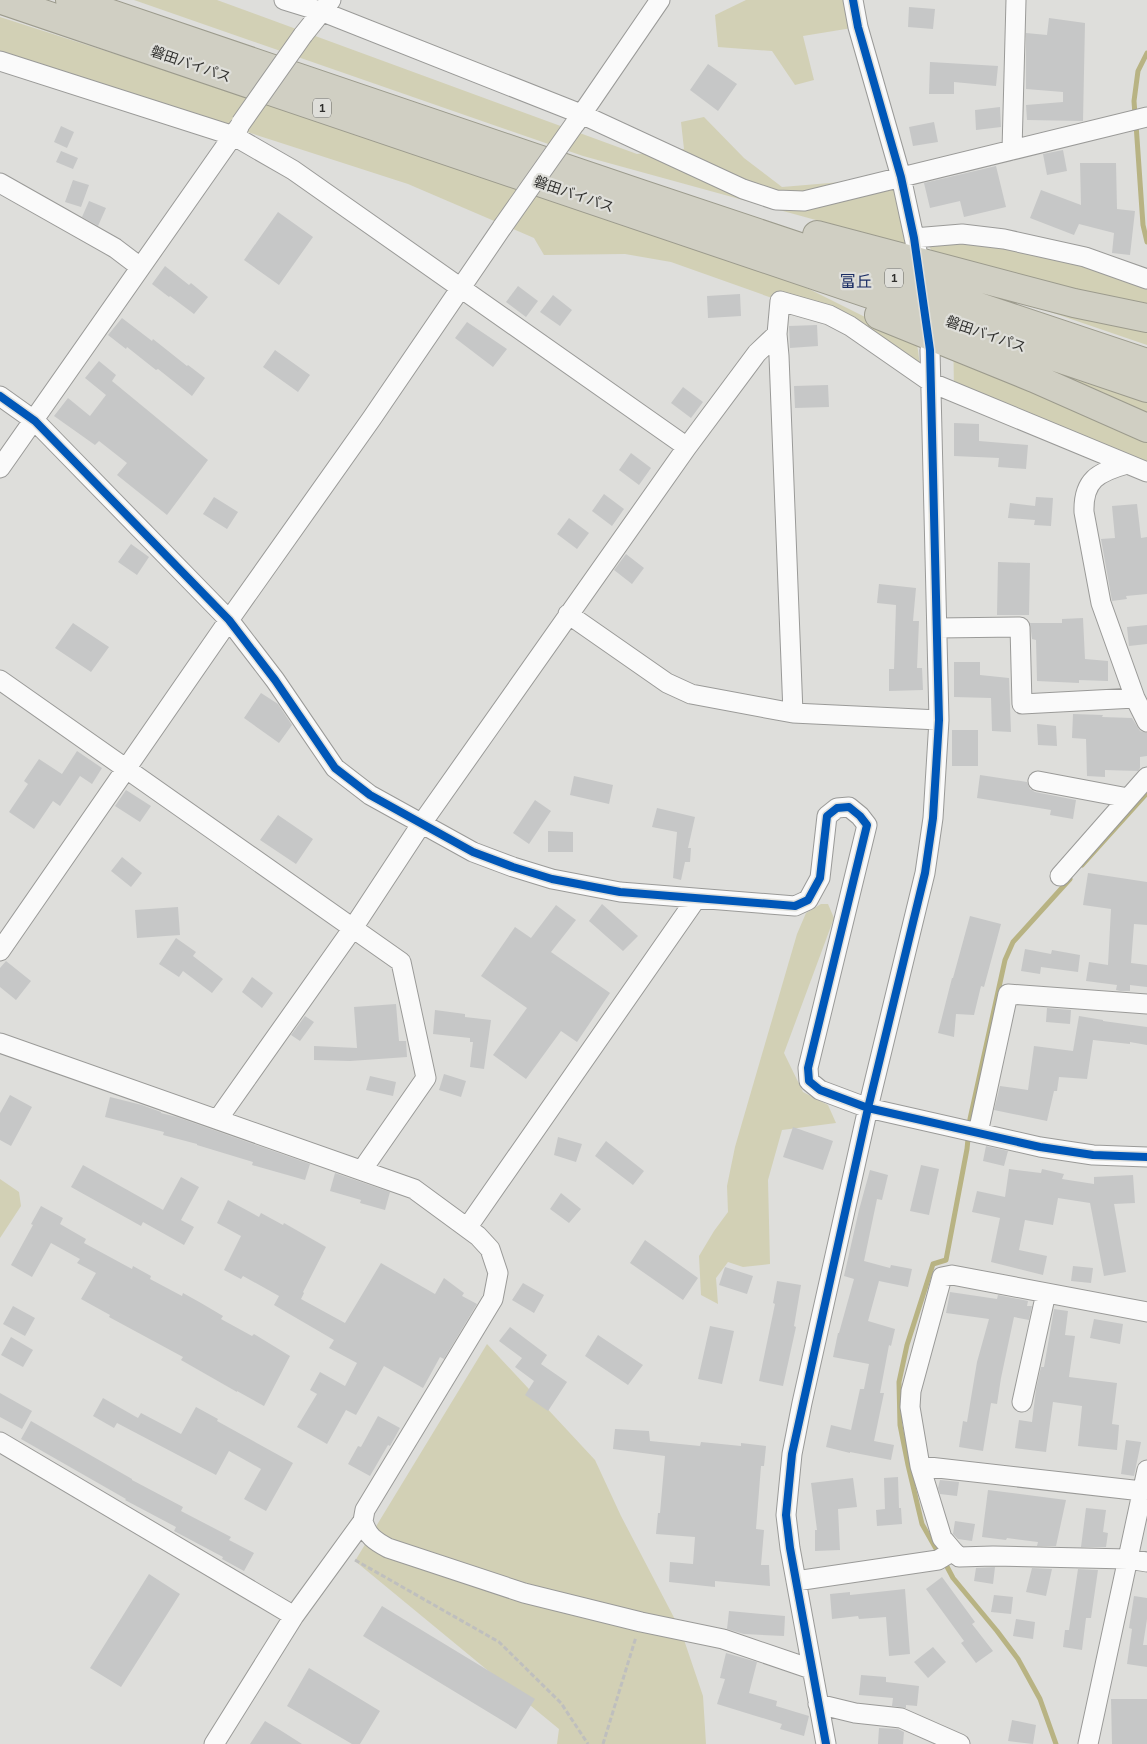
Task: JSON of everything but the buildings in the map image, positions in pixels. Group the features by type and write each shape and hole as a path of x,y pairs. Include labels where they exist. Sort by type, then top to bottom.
{"highway":[{"name":"磐田バイパス","path":"2,0 641,205 1147,363"},
{"name":"磐田バイパス","path":"70,0 1147,388"},
{"name":"1","path":"641,205 786,227 1074,303 1147,318"},
{"path":"641,205 877,315 1034,378 1147,428"}],"street":[{"path":"284,0 327,6 577,120 743,189 776,200 804,201 1147,117"},
{"path":"0,951 660,0"},
{"path":"853,0 858,27 901,177 916,244 962,234 1004,239 1085,257 1147,279"},
{"path":"1012,150 1016,0"},
{"path":"0,468 303,35 327,6"},
{"path":"0,61 237,130 687,447"},
{"path":"0,183 116,248 140,267"},
{"path":"793,713 779,356 776,334 780,301 829,315 850,326 932,383 1147,472"},
{"path":"218,1119 353,928 422,823 568,614 687,447 757,353 776,334"},
{"path":"826,1744 811,1669 786,1516 792,1454 868,1108 926,873 939,720 930,350"},
{"path":"0,396 34,421 229,620 275,680 335,768 370,795 473,852 552,879 620,892 795,906 808,900 820,878 828,816 837,808 849,807 867,825 808,1068 810,1081 820,1090 868,1108 1040,1147 1093,1155 1147,1157"},
{"path":"1126,464 1106,470 1094,478 1087,489 1084,512 1101,603 1135,698 1147,722"},
{"path":"568,614 667,683 691,694 793,713 939,720"},
{"path":"937,628 1020,626 1022,704 1135,698"},
{"path":"0,680 401,962 426,1078 362,1170"},
{"path":"1060,876 1147,777"},
{"path":"1038,781 1128,798"},
{"path":"467,1228 696,899"},
{"path":"978,1133 1008,994 1147,1004"},
{"path":"0,1043 414,1189 478,1236 490,1249 498,1273 493,1299 366,1510 363,1521 294,1616 214,1744"},
{"path":"1138,1561 992,1556 959,1557 942,1538 920,1466 910,1407 911,1391 942,1277 952,1275 1147,1312"},
{"path":"1022,1402 1046,1293"},
{"path":"0,1442 294,1616"},
{"path":"920,1466 1142,1491"},
{"path":"1088,1744 1138,1561 1142,1491 1147,1470"},
{"path":"363,1521 366,1531 373,1539 388,1548 524,1593 641,1622 723,1639 811,1669"},
{"path":"796,1581 938,1560 953,1551"},
{"path":"818,1704 855,1713 901,1718 960,1744"}],"path":[{"path":"341,1553 499,1642 561,1703 588,1744"},
{"path":"603,1744 641,1622"}],"shaded area":[{"path":"134,0 217,0 637,154 684,149 681,122 704,117 744,158 782,187 901,177 907,245 583,156"},
{"path":"746,0 853,0 858,27 803,36 814,80 795,85 772,51 718,47 715,15"},
{"path":"0,17 493,176 771,270 917,343 920,366 789,304 671,262 625,254 544,255 534,238 408,184 0,52"},
{"path":"968,243 1055,250 1147,279 1147,345 1015,300 937,258 928,245"},
{"path":"953,322 1147,392 1147,471 954,393"},
{"path":"821,904 828,904 834,918 784,1053 803,1092 828,1105 836,1123 782,1130 768,1180 770,1264 743,1267 728,1262 716,1278 718,1304 701,1295 699,1256 728,1212 727,1186 735,1147 797,934 806,913"},
{"path":"0,1179 19,1192 21,1206 0,1238"},
{"path":"487,1344 595,1460 621,1516 681,1631 703,1696 706,1744 557,1744 559,1729 355,1561"}],"waterway":[{"path":"1135,115 1134,101 1138,71 1147,53"},
{"path":"1136,124 1143,225 1147,242"},
{"path":"1082,865 1147,793"},
{"path":"939,1554 922,1524 908,1465 900,1425 899,1382 907,1345 933,1264 946,1260 967,1149 970,1119 1005,960 1013,942 1070,879"},
{"path":"944,1561 953,1578 1018,1659 1040,1699 1056,1744"}],"cycle path":[{"path":"826,1744 790,1548 786,1515 792,1454 868,1108 925,873 933,818 939,720 930,350 914,238 901,177 858,27 853,0"},
{"path":"0,396 35,421 229,620 275,680 335,768 370,795 473,852 552,879 620,892 795,906 808,900 820,878 827,816 837,808 849,807 867,825 808,1068 809,1081 820,1090 868,1108 1040,1147 1093,1155 1147,1157"}],"district":[{"name":"富丘","path":"856,281"}]}
